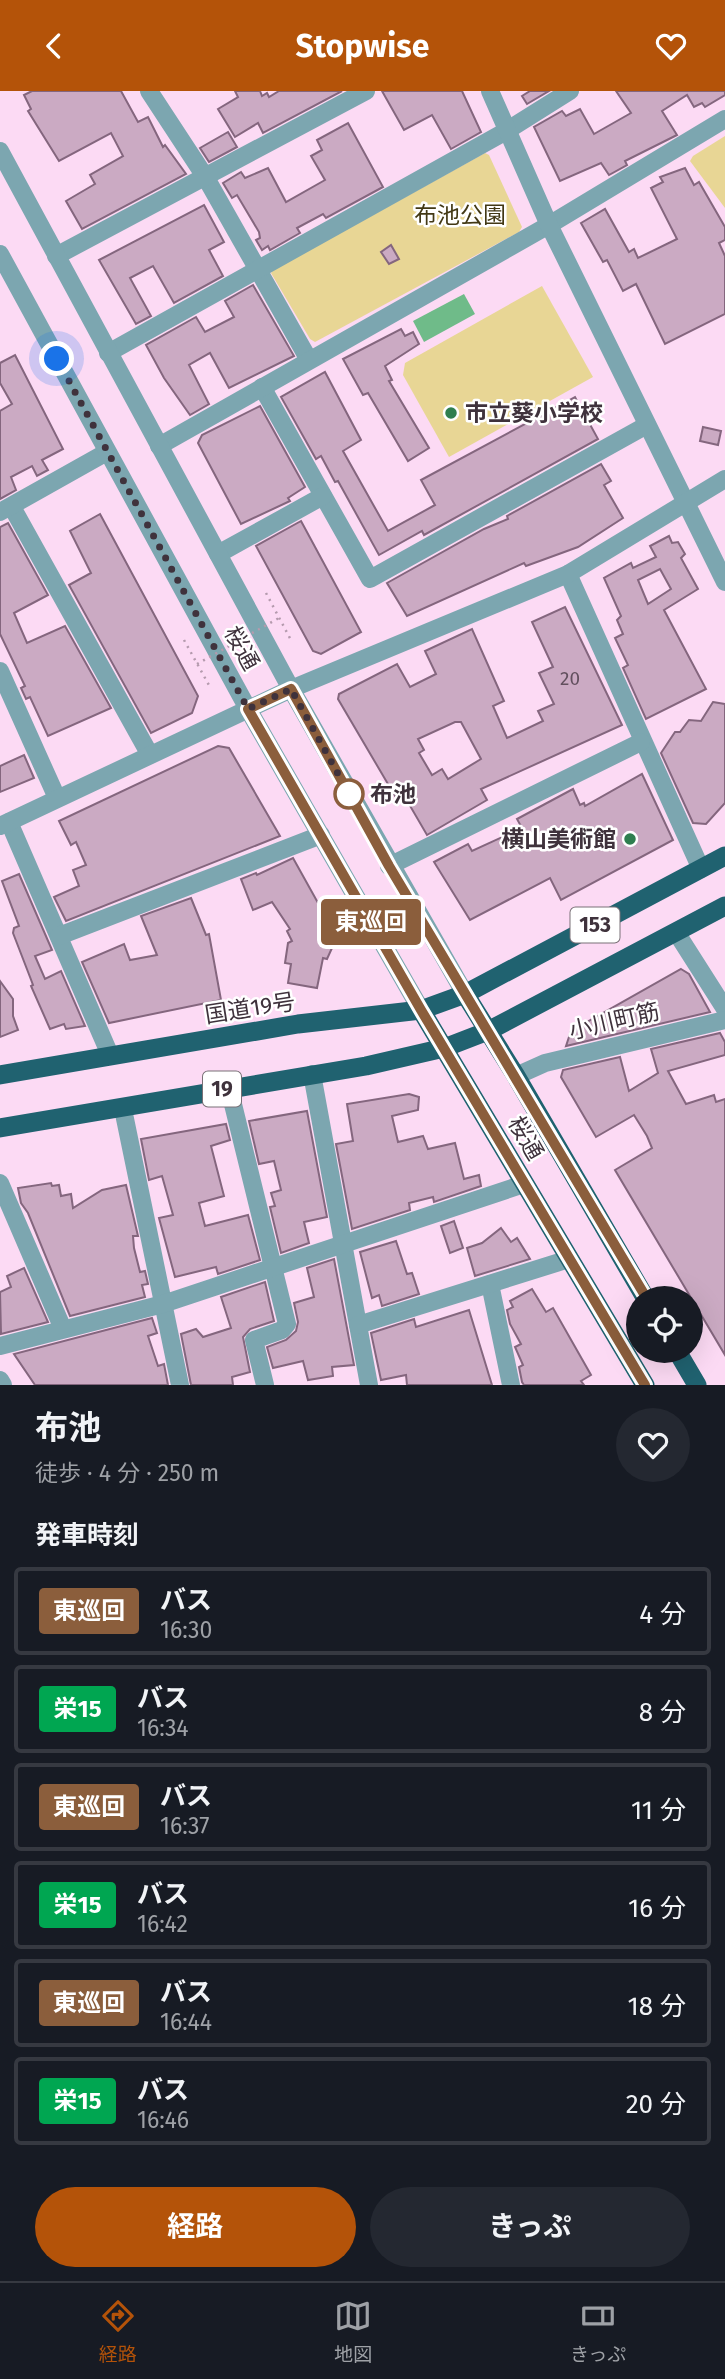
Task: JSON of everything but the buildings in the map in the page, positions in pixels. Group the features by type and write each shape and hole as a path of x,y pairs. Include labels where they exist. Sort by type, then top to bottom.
{"highway":[{"name":"153","path":"465,994 725,856"},
{"name":"153","path":"444,1048 488,1031 725,906"},
{"name":"国道19号","path":"0,1075 298,1024 421,1010 465,994"},
{"path":"465,994 488,1031"},
{"name":"桜通","path":"421,1010 645,1385"},
{"name":"桜通","path":"488,1031 638,1286"},
{"name":"19","path":"0,1128 123,1109 444,1048"},
{"path":"684,1363 697,1385"}],"street":[{"path":"149,91 206,178 309,360"},
{"path":"55,256 366,91"},
{"path":"490,91 550,225 725,582"},
{"path":"108,353 508,130 570,91"},
{"path":"159,446 550,225 725,119"},
{"name":"桜通","path":"0,151 291,689 389,866 465,994"},
{"name":"桜通","path":"2,263 248,709 421,1010"},
{"path":"262,387 370,579 647,425"},
{"path":"107,452 6,509 149,755"},
{"path":"110,1055 59,936 4,824 291,689 568,574 725,479"},
{"path":"218,554 323,496"},
{"path":"568,574 641,742 701,869"},
{"path":"0,671 6,699 57,798"},
{"path":"389,866 641,742"},
{"path":"59,936 321,835"},
{"path":"676,932 725,1009"},
{"name":"小川町筋","path":"516,1076 545,1063 725,1020"},
{"path":"312,1074 369,1385"},
{"path":"229,1088 267,1255 274,1268 287,1324 282,1330 254,1340 265,1385"},
{"path":"123,1109 180,1385"},
{"path":"0,1183 63,1329"},
{"path":"0,1346 163,1304 524,1184"},
{"path":"358,1325 569,1259"},
{"path":"490,1284 511,1385"},
{"path":"0,1380 4,1385"}],"path":[{"path":"266,593 292,642"},
{"path":"197,664 279,618"},
{"path":"184,640 210,688"}],"green space":[{"path":"725,136 725,208 690,161 693,156"},
{"name":"布池公園","path":"485,153 489,155 522,227 519,232 315,342 310,339 271,273 273,270"},
{"path":"542,286 593,377 449,457 403,375 405,363"}],"shaded area":[{"path":"464,294 475,314 424,342 413,321"}],"bus line":[{"name":"東巡回","path":"626,1353 421,1010 248,709 291,689 389,866 639,1286"},
{"name":"東巡回","path":"632,1363 645,1385"}],"place":[{"name":"市立葵小学校","path":"451,413"},
{"name":"布池","path":"349,794"},
{"name":"横山美術館","path":"630,839"}],"route":[{"path":"57,359 248,709 291,689 352,799 349,794"}]}
